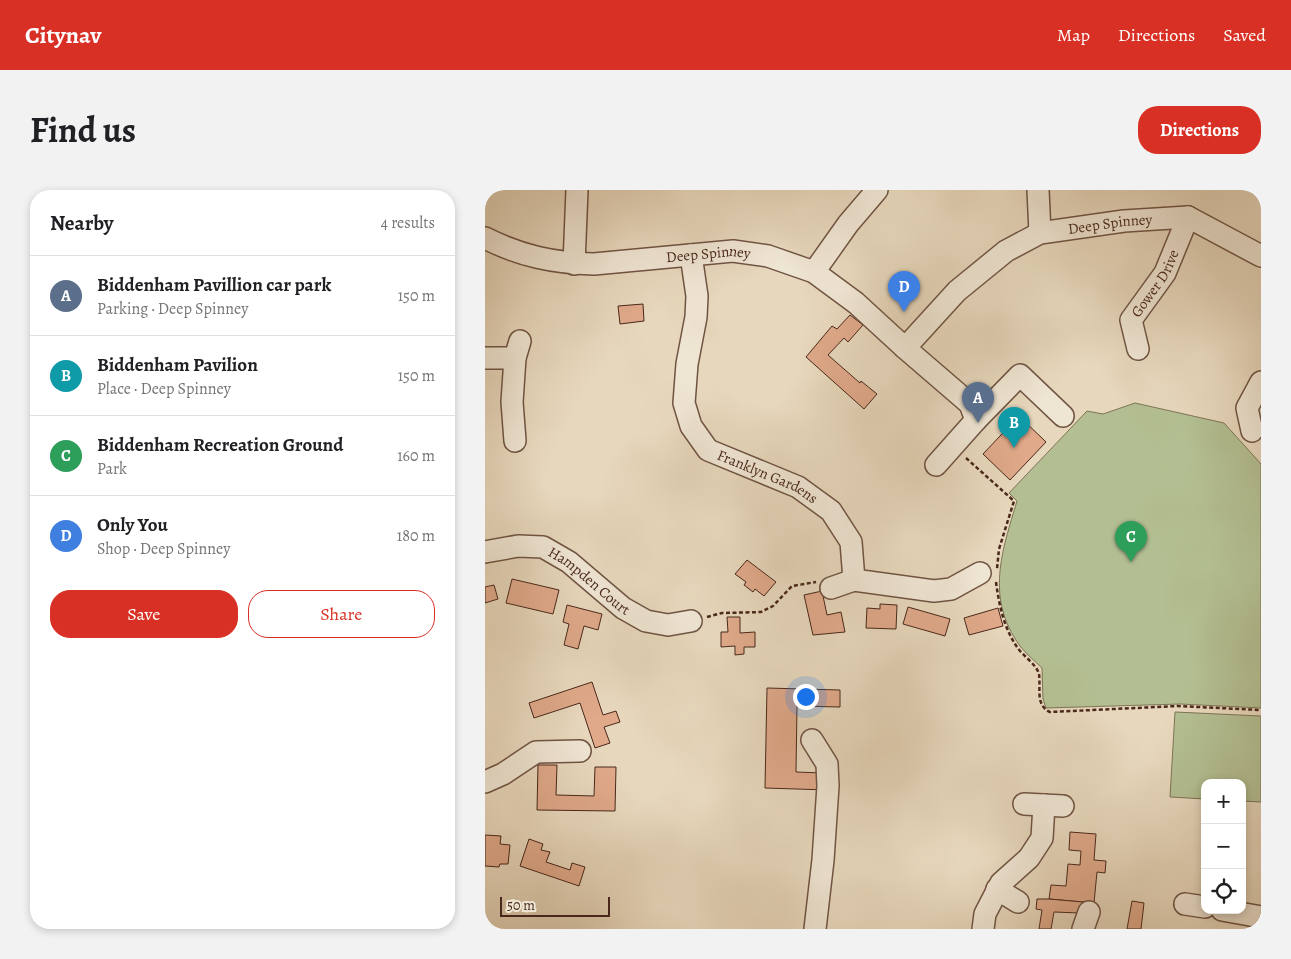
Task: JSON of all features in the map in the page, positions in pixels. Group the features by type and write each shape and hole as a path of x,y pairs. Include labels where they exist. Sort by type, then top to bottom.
{"street":[{"path":"574,264 577,190"},
{"path":"814,272 848,224 877,190"},
{"path":"1038,190 1040,234"},
{"path":"1188,217 1261,256"},
{"name":"Deep Spinney","path":"905,348 957,291 1006,250 1040,234 1124,220 1188,217"},
{"name":"Gower Drive","path":"1138,349 1131,320 1165,274 1188,217"},
{"name":"Deep Spinney","path":"485,238 514,252 574,264 594,264 733,251 759,255 814,272 856,303 973,412"},
{"name":"Franklyn Gardens","path":"691,255 697,296 696,317 687,364 684,403 691,426 709,450 798,487 831,511 851,542 854,580"},
{"path":"485,358 517,350 512,402 515,441"},
{"path":"936,465 973,412 1020,375 1063,416"},
{"path":"1252,431 1247,408 1261,382"},
{"name":"Hampden Court","path":"485,552 518,546 543,547 569,562 623,608 646,621 668,625 691,621"},
{"path":"831,588 854,580 934,591 951,589 991,574"},
{"path":"812,740 827,764 828,786 823,860 815,929"},
{"path":"485,782 503,774 536,752 580,751"},
{"path":"983,929 985,914 997,889 1037,848 1042,838 1043,805"},
{"path":"997,889 1018,902"},
{"path":"1244,914 1261,917"}],"path":[{"path":"963,455 1014,501 991,574 1006,627 1017,647 1039,672 1040,703 1046,710 1050,712 1178,706 1261,710"},
{"path":"691,621 722,613 761,612 773,606 792,586 803,583 824,582 831,588"}],"green space":[{"path":"1135,403 1224,423 1261,464 1261,708 1180,704 1046,708 1043,699 1042,668 1022,649 1009,628 1000,592 1000,574 1006,538 1017,501 1009,493 1087,411 1103,414"},
{"path":"1175,712 1261,716 1261,802 1246,801 1246,779 1201,779 1201,799 1170,797"}],"building":[{"path":"643,304 644,321 620,324 618,306"},
{"path":"850,315 863,325 848,342 844,338 828,355 860,383 861,381 877,394 864,409 806,357 832,326 837,329"},
{"path":"1019,416 1046,442 1010,480 983,454"},
{"path":"747,560 776,582 764,596 755,589 753,592 744,585 746,582 735,574"},
{"path":"512,579 559,590 553,614 506,603"},
{"path":"494,585 498,599 485,603 485,587"},
{"path":"822,591 827,615 841,612 845,632 813,635 804,595"},
{"path":"880,604 897,605 896,629 866,628 867,608 880,609"},
{"path":"567,605 602,614 598,630 584,626 578,649 564,645 569,624 563,622"},
{"path":"908,607 950,619 945,636 903,624"},
{"path":"998,608 1003,626 969,635 964,618"},
{"path":"727,617 740,617 740,633 755,632 755,647 744,647 744,654 735,655 735,646 721,647 721,632 728,632"},
{"path":"592,682 603,715 616,711 620,722 604,727 610,743 595,748 580,703 534,718 529,703"},
{"path":"767,688 840,690 840,707 797,706 796,772 823,773 828,790 765,788"},
{"path":"538,765 557,765 556,795 594,796 595,767 616,767 615,811 537,810"},
{"path":"1070,832 1096,834 1094,860 1106,861 1105,873 1097,872 1094,903 1049,899 1051,885 1066,886 1068,864 1080,865 1081,851 1069,850"},
{"path":"485,835 501,836 500,844 510,845 508,864 500,864 499,867 485,866"},
{"path":"529,839 543,844 541,850 550,852 546,862 570,870 572,863 585,867 579,886 520,866"},
{"path":"1037,899 1094,903 1080,913 1054,912 1051,929 1039,929 1042,910 1036,909"},
{"path":"1132,901 1144,903 1141,929 1127,929"}],"place":[{"name":"Only You","path":"904,312"},
{"name":"Biddenham Pavillion car park","path":"978,423"},
{"name":"Biddenham Pavilion","path":"1014,448"},
{"name":"Biddenham Recreation Ground","path":"1131,562"}]}
